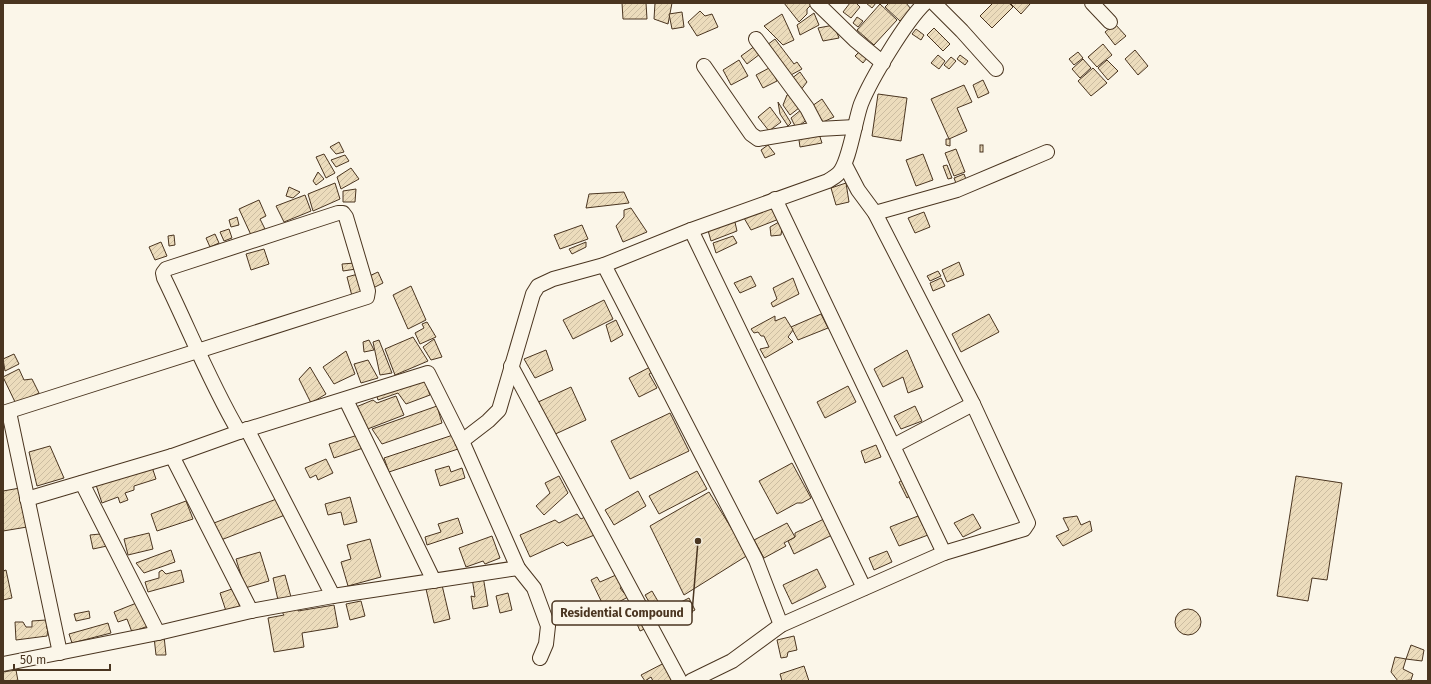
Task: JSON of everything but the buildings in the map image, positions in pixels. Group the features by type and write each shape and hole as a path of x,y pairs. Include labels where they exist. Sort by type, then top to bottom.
{"street":[{"path":"817,3 855,40 883,63"},
{"path":"462,441 488,421 499,410 533,294 538,286 553,279 604,265 691,230 828,181 839,174 845,165 861,104 883,63 911,20 925,3"},
{"path":"934,3 962,30 996,69"},
{"path":"1092,3 1110,22"},
{"path":"756,38 806,108 818,129"},
{"path":"704,66 751,134 758,139 818,129 855,127"},
{"path":"875,213 957,190 1047,152"},
{"path":"691,681 732,661 780,625 944,553 1024,529 1028,523 973,404 875,213 858,190 845,165"},
{"path":"775,199 944,553"},
{"path":"60,653 27,499 6,412 199,351 367,297 368,291 346,217 343,213 338,213 166,269 164,273 164,278 199,351 223,403 243,430 333,596"},
{"path":"691,230 864,588"},
{"path":"604,265 756,560 780,625"},
{"path":"511,366 680,681"},
{"path":"27,499 82,484 172,456 243,430 346,400 428,373 462,441 518,568 534,588 548,626 546,644 540,658"},
{"path":"346,400 434,581"},
{"path":"893,446 973,404"},
{"path":"172,456 251,611"},
{"path":"82,484 158,633"},
{"path":"3,664 158,633 251,611 333,596 518,568"}],"place":[{"name":"Residential Compound","path":"698,541"}]}
